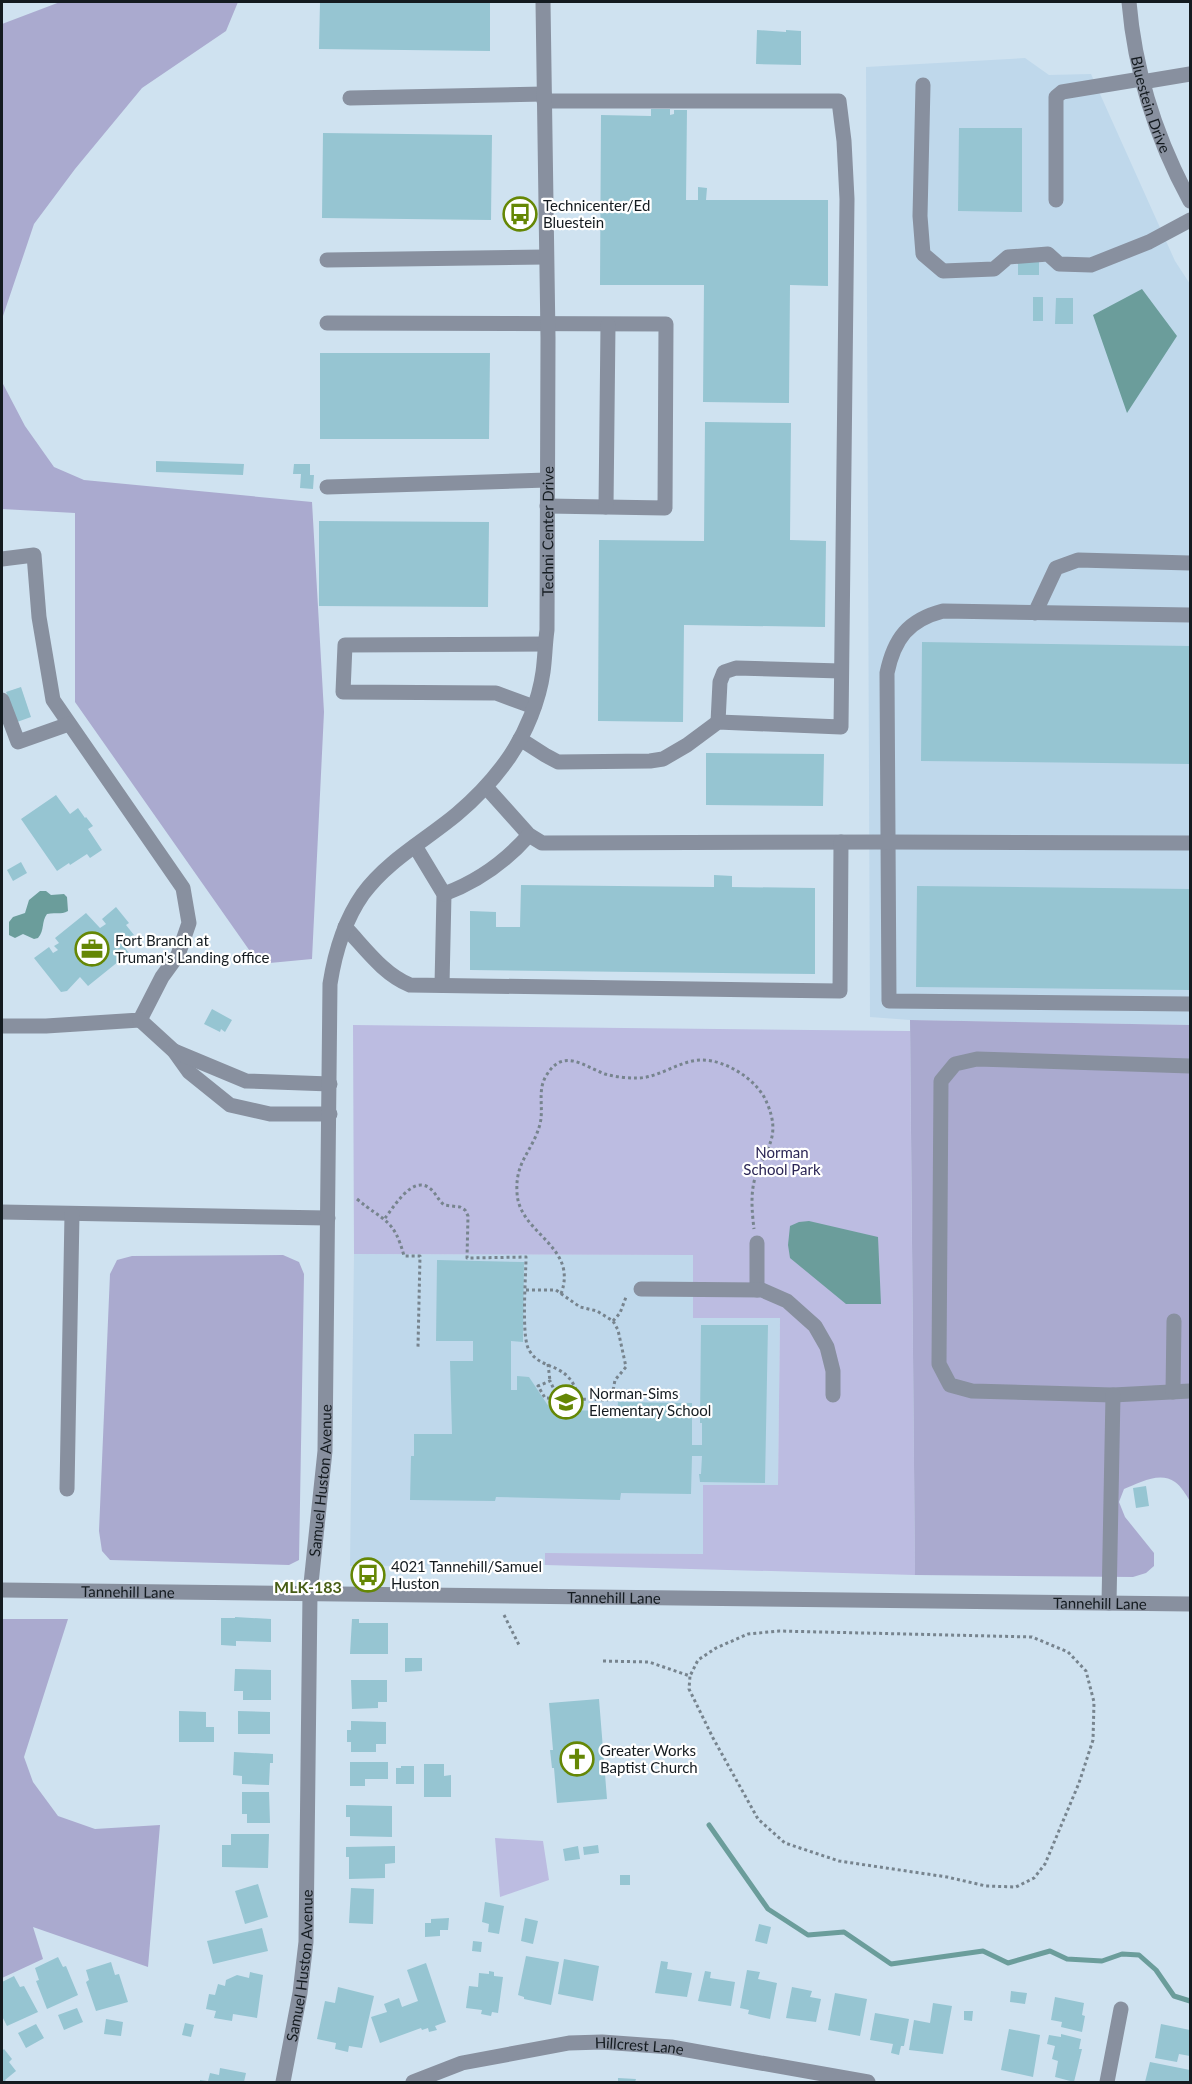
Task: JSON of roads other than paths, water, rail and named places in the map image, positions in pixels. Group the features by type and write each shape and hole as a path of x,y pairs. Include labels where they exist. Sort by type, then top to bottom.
{"street":[{"name":"Techni Center Drive","path":"330,984 338,946 355,907 385,870 458,814 486,787 506,762 520,739 534,707 543,671 547,630 548,480 543,2"},
{"name":"Bluestein Drive","path":"1129,2 1141,80 1160,139 1191,201"},
{"path":"1056,200 1056,97 1062,92 1191,74"},
{"path":"923,85 920,216 923,254 943,271 994,270 1008,256 1048,254 1059,264 1091,266 1149,242 1191,220"},
{"path":"350,98 839,101 847,199 841,727 718,722 687,746 663,759 650,761 558,762 520,739"},
{"path":"327,260 546,257"},
{"path":"327,323 666,324 665,508 547,506"},
{"path":"606,507 608,325"},
{"path":"327,487 548,480"},
{"path":"2,559 34,555 39,617 53,700 183,888 189,923 178,955 162,977 140,1020"},
{"path":"1035,613 1056,568 1066,563 1078,560 1191,563"},
{"path":"1191,615 943,612 927,616 910,627 898,640 891,653 887,673 888,1001 1191,1004"},
{"path":"534,707 496,693 344,692 345,645 545,644"},
{"path":"718,722 720,682 724,672 736,668 841,671"},
{"path":"2,700 18,742 69,724"},
{"path":"486,787 530,835 542,843 1191,843"},
{"path":"444,894 462,887 502,862 530,835"},
{"path":"345,927 381,966 399,980 410,985 840,991 841,842"},
{"path":"415,846 444,894 442,985"},
{"name":"Samuel Huston Avenue","path":"283,2082 300,1993 306,1942 310,1593 325,1451 330,984"},
{"path":"2,1026 46,1026 140,1020 174,1051 189,1072 230,1105 270,1114 330,1114"},
{"path":"174,1051 246,1081 330,1084"},
{"path":"1191,1066 977,1059 955,1064 941,1081 939,1364 950,1384 972,1391 1113,1395 1191,1391"},
{"path":"2,1212 328,1218"},
{"path":"67,1489 72,1214"},
{"path":"757,1243 757,1290"},
{"path":"641,1289 762,1290 787,1301 815,1326 827,1347 833,1371 833,1395"},
{"path":"1173,1392 1174,1321"},
{"path":"1109,1603 1113,1395"},
{"name":"Tannehill Lane","path":"2,1590 1191,1604"},
{"path":"1107,2082 1121,2009"},
{"name":"Hillcrest Lane","path":"413,2082 462,2063 569,2043 602,2042 671,2047 861,2082"}],"waterway":[{"path":"709,1825 768,1909 808,1935 844,1932 891,1964 983,1951 1008,1963 1050,1951 1067,1959 1102,1961 1122,1954 1139,1955 1156,1970 1174,1996 1190,2001"}],"place":[{"name":"Technicenter/Ed Bluestein","path":"520,214"},
{"name":"Fort Branch at Truman's Landing office","path":"92,949"},
{"name":"Norman-Sims Elementary School","path":"566,1402"},
{"name":"4021 Tannehill/Samuel Huston","path":"368,1575"},
{"name":"Greater Works Baptist Church","path":"577,1759"}],"district":[{"name":"MLK-183","path":"308,1586"}],"park label":[{"name":"Norman School Park","path":"782,1160"}]}
